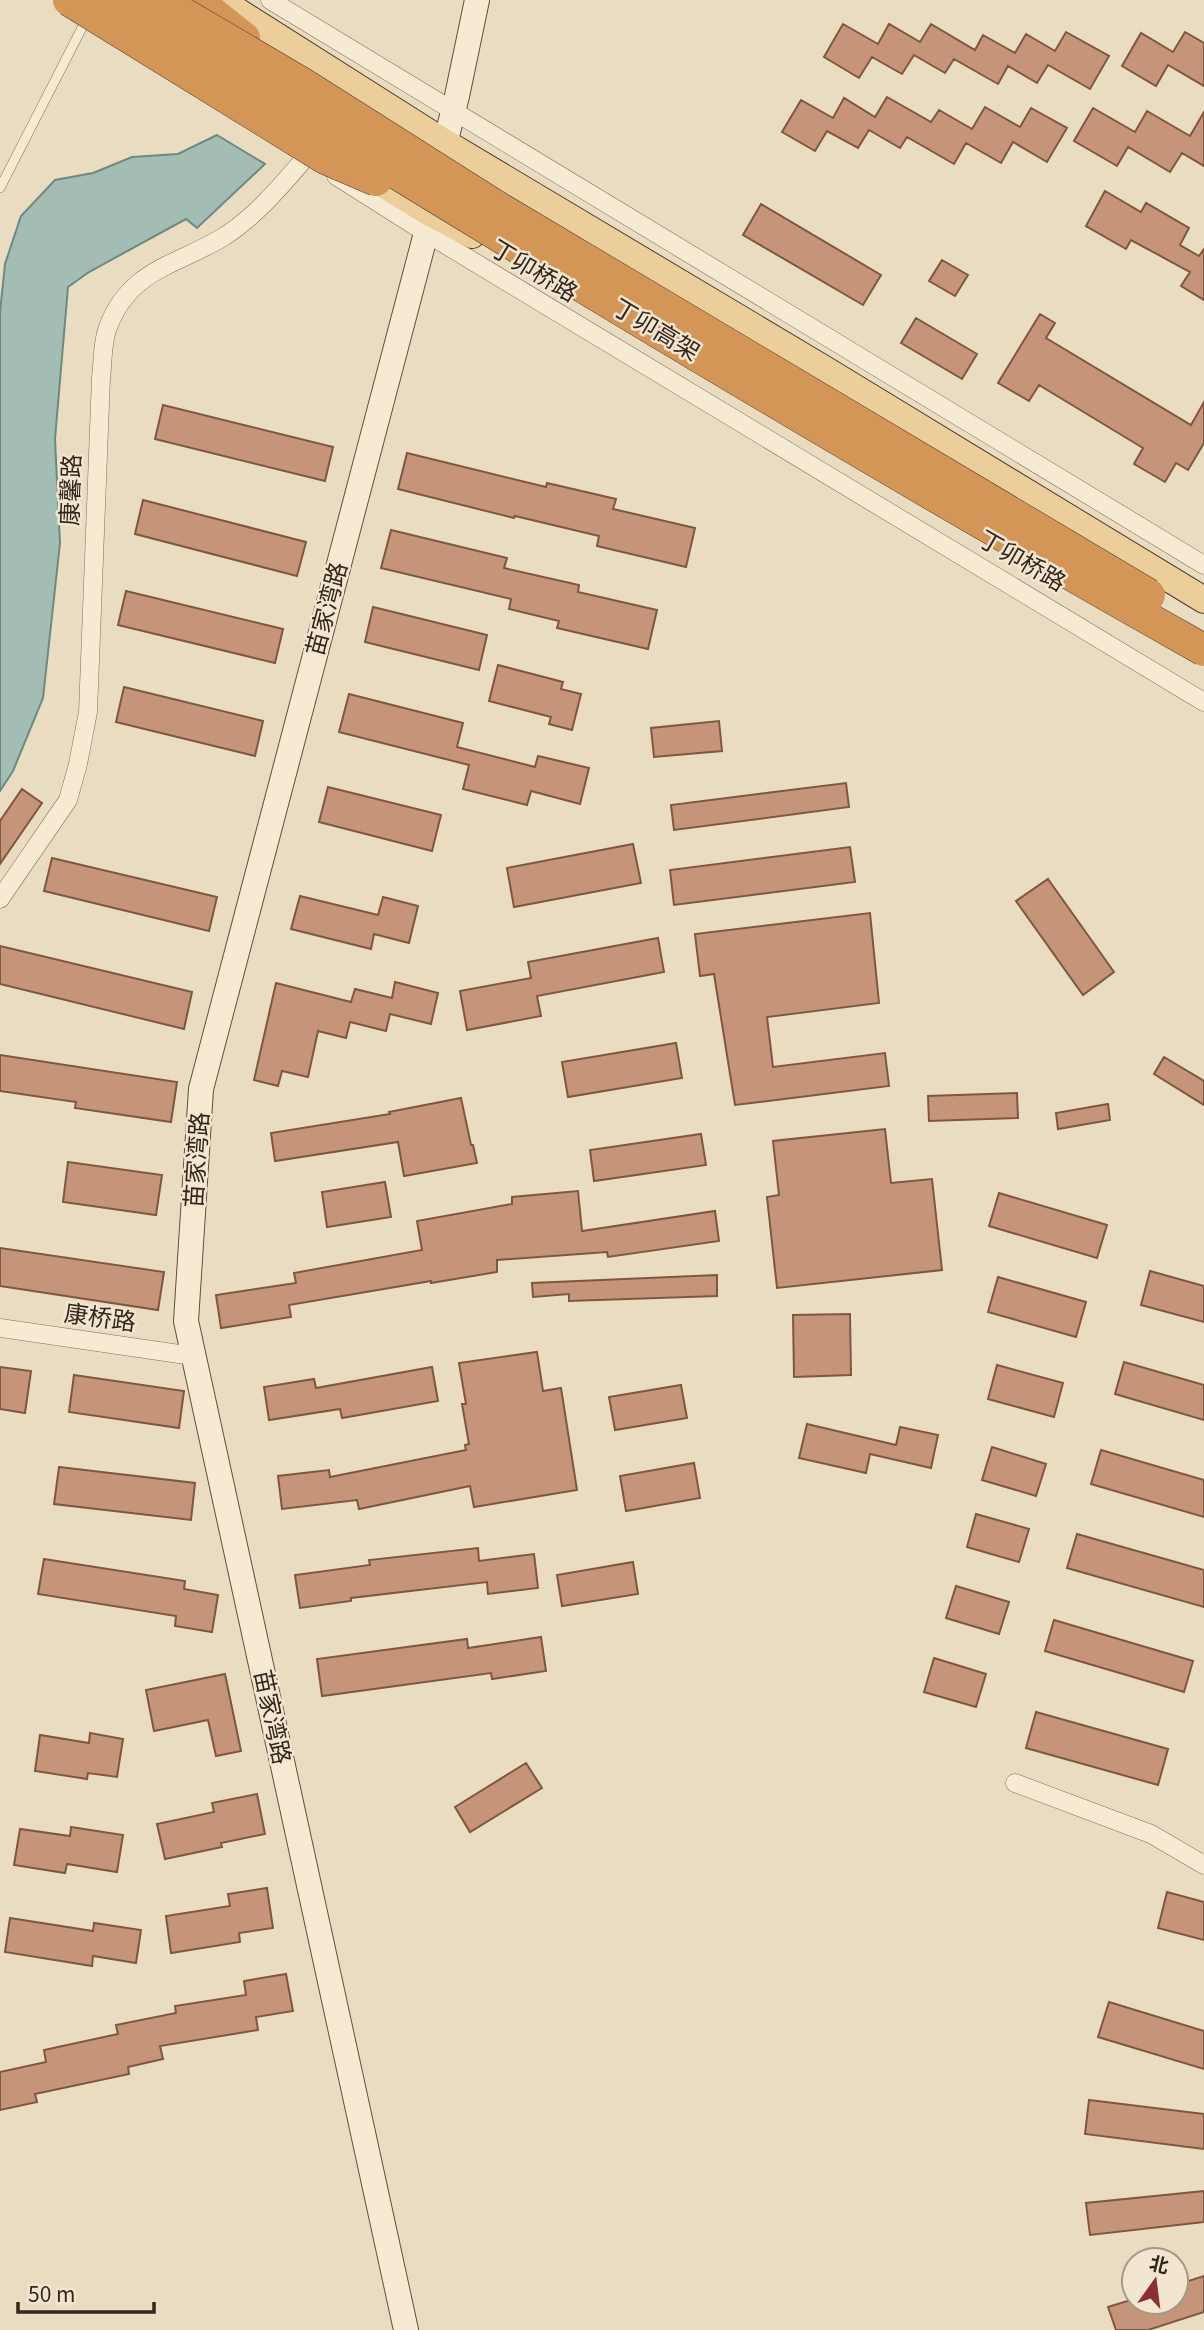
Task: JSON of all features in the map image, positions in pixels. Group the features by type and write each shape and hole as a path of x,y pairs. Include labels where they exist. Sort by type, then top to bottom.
{"highway":[{"name":"丁卯高架","path":"160,0 303,84 497,207 1204,628"},
{"path":"196,0 303,84"},
{"name":"丁卯高架","path":"90,6 165,30 483,228 1022,548 1204,650"},
{"path":"90,6 325,158 483,228"}],"main road":[{"path":"220,0 444,142 1204,600"},
{"name":"丁卯桥路","path":"90,6 427,223 512,255 692,370 1204,666"}],"street":[{"path":"50,0 90,6 306,157 427,223 1204,702"},
{"path":"270,0 1204,565"},
{"name":"苗家湾路","path":"406,2330 186,1321 201,1089 427,223 477,0"},
{"name":"康馨路","path":"0,899 68,800 88,712 100,391 107,331 124,298 153,271 224,236 271,196 306,157"},
{"name":"康桥路","path":"0,1328 193,1356"},
{"path":"1015,1783 1151,1834 1204,1866"}],"lane":[{"path":"0,188 90,6"}],"water":[{"path":"217,135 265,164 197,228 186,219 89,272 68,287 55,439 60,543 43,698 13,771 0,791 0,312 5,264 21,216 55,180 93,173 132,157 178,154"}],"building":[{"path":"843,24 878,44 889,24 920,42 931,24 975,50 983,35 1015,53 1026,34 1055,51 1066,32 1109,56 1090,89 1048,65 1037,83 1008,66 998,84 954,59 945,73 914,55 902,74 872,57 859,78 824,57"},
{"path":"1185,32 1204,43 1204,86 1168,65 1156,86 1122,66 1141,33 1173,52"},
{"path":"887,97 931,122 939,110 972,129 985,107 1020,127 1031,108 1067,128 1047,162 1013,142 1001,163 966,143 954,164 907,137 900,148 869,130 858,148 827,131 815,151 782,132 801,100 833,118 844,98 875,117"},
{"path":"1093,108 1135,132 1147,111 1190,136 1204,112 1204,166 1182,153 1170,172 1128,147 1117,166 1074,141"},
{"path":"1105,191 1141,212 1146,203 1189,228 1180,245 1199,256 1204,249 1204,300 1181,286 1190,272 1131,240 1126,249 1086,226"},
{"path":"761,204 881,275 863,305 743,235"},
{"path":"942,260 968,275 955,296 929,281"},
{"path":"1040,314 1055,323 1046,338 1191,425 1204,402 1204,443 1188,470 1176,463 1165,482 1134,464 1143,448 1039,385 1029,401 998,383"},
{"path":"916,318 977,354 962,379 901,343"},
{"path":"163,405 333,447 325,481 155,439"},
{"path":"407,453 546,487 547,483 616,499 613,509 695,528 686,567 597,546 599,536 398,489"},
{"path":"143,500 306,542 297,576 135,534"},
{"path":"391,530 507,558 504,568 579,585 578,592 657,610 648,649 557,628 559,621 509,609 511,599 381,568"},
{"path":"126,591 283,629 275,663 118,625"},
{"path":"373,607 487,635 479,670 365,642"},
{"path":"498,665 563,682 561,689 581,694 572,730 549,724 551,717 489,701"},
{"path":"124,687 263,721 255,756 116,722"},
{"path":"349,694 463,723 457,747 535,767 538,756 589,768 580,804 531,791 527,805 463,789 469,765 339,732"},
{"path":"719,721 722,751 654,757 651,728"},
{"path":"846,783 849,807 674,830 671,805"},
{"path":"328,787 441,815 432,851 319,822"},
{"path":"22,789 42,803 0,864 0,821"},
{"path":"633,844 641,883 514,907 507,868"},
{"path":"850,847 855,882 674,905 670,870"},
{"path":"52,858 217,897 209,931 44,891"},
{"path":"1048,879 1114,972 1083,995 1016,901"},
{"path":"300,896 378,915 383,897 418,906 409,943 374,934 371,949 291,929"},
{"path":"870,913 879,1003 767,1017 773,1067 885,1053 889,1086 735,1105 714,974 700,976 695,934"},
{"path":"658,938 664,972 537,996 541,1016 467,1030 460,991 531,978 528,962"},
{"path":"0,946 192,992 184,1029 0,984"},
{"path":"395,982 438,993 431,1024 390,1014 386,1031 350,1022 346,1038 318,1031 308,1077 282,1071 278,1086 254,1080 276,983 351,1002 355,989 392,998"},
{"path":"676,1043 682,1078 568,1097 562,1062"},
{"path":"0,1055 177,1082 171,1122 75,1108 76,1102 0,1091"},
{"path":"1164,1057 1204,1081 1204,1105 1154,1074"},
{"path":"1017,1093 1018,1118 929,1121 928,1096"},
{"path":"461,1098 477,1163 404,1176 398,1142 275,1161 271,1133 390,1114 389,1112"},
{"path":"1108,1104 1110,1120 1058,1129 1056,1113"},
{"path":"885,1129 891,1183 932,1179 942,1270 777,1288 767,1197 779,1195 773,1141"},
{"path":"701,1134 706,1165 594,1181 590,1150"},
{"path":"68,1162 162,1175 156,1215 63,1202"},
{"path":"385,1182 391,1217 327,1227 322,1192"},
{"path":"578,1191 582,1231 715,1211 719,1241 608,1257 607,1252 497,1260 497,1272 289,1305 291,1317 221,1328 216,1295 296,1283 294,1273 422,1250 417,1221 512,1204 512,1197"},
{"path":"999,1193 1107,1225 1097,1258 989,1226"},
{"path":"0,1248 164,1272 158,1310 0,1286"},
{"path":"1150,1271 1204,1286 1204,1322 1141,1305"},
{"path":"717,1275 717,1296 569,1301 569,1294 533,1297 532,1283"},
{"path":"998,1277 1086,1302 1076,1337 988,1312"},
{"path":"850,1314 851,1375 794,1377 793,1315"},
{"path":"537,1352 543,1391 561,1388 577,1490 474,1507 470,1486 359,1509 357,1500 282,1509 278,1476 329,1470 330,1477 466,1450 465,1445 469,1444 462,1404 466,1404 459,1363"},
{"path":"1124,1362 1204,1385 1204,1420 1115,1394"},
{"path":"997,1365 1063,1383 1054,1417 988,1399"},
{"path":"0,1367 31,1371 25,1413 0,1409"},
{"path":"432,1367 438,1401 342,1418 340,1409 269,1420 264,1387 314,1379 316,1388"},
{"path":"74,1375 184,1391 179,1428 69,1412"},
{"path":"681,1385 687,1418 615,1430 609,1397"},
{"path":"807,1424 896,1445 900,1427 938,1435 931,1468 870,1454 866,1473 799,1458"},
{"path":"992,1447 1046,1464 1036,1496 982,1480"},
{"path":"1101,1450 1204,1480 1204,1517 1091,1484"},
{"path":"694,1463 700,1498 626,1511 620,1476"},
{"path":"59,1467 195,1483 191,1520 54,1504"},
{"path":"976,1514 1029,1529 1019,1562 967,1547"},
{"path":"1077,1534 1204,1570 1204,1607 1067,1568"},
{"path":"478,1548 479,1561 534,1554 538,1588 488,1594 487,1582 351,1598 351,1601 300,1608 295,1575 370,1565 369,1560"},
{"path":"44,1559 185,1581 184,1589 218,1595 212,1632 175,1626 176,1616 38,1594"},
{"path":"633,1562 638,1594 562,1606 557,1575"},
{"path":"956,1586 1009,1602 999,1634 946,1618"},
{"path":"1054,1620 1193,1661 1184,1692 1045,1651"},
{"path":"541,1637 546,1671 492,1679 491,1673 322,1696 317,1659 467,1639 468,1648"},
{"path":"934,1658 986,1674 976,1707 924,1692"},
{"path":"225,1674 241,1751 216,1756 208,1720 154,1731 146,1690"},
{"path":"1036,1712 1168,1749 1158,1785 1026,1748"},
{"path":"90,1733 123,1739 117,1777 88,1773 87,1779 35,1771 40,1735 89,1743"},
{"path":"526,1763 542,1788 470,1832 455,1807"},
{"path":"257,1794 265,1834 221,1843 222,1847 165,1859 157,1824 214,1812 212,1803"},
{"path":"71,1827 123,1835 117,1872 67,1864 65,1873 14,1865 20,1829 70,1836"},
{"path":"267,1888 273,1928 239,1933 240,1942 171,1953 166,1916 230,1906 228,1894"},
{"path":"1167,1892 1204,1902 1204,1940 1158,1928"},
{"path":"10,1918 93,1931 94,1923 141,1930 136,1963 93,1956 92,1966 5,1952"},
{"path":"286,1974 293,2011 256,2017 258,2030 160,2046 163,2059 128,2067 129,2074 35,2094 37,2102 0,2110 0,2072 46,2062 44,2050 118,2034 116,2025 176,2013 175,2006 246,1995 244,1981"},
{"path":"1109,2002 1204,2031 1204,2069 1098,2037"},
{"path":"1089,2100 1204,2114 1204,2149 1085,2134"},
{"path":"1204,2191 1204,2222 1090,2235 1086,2203"},
{"path":"1204,2276 1204,2312 1148,2330 1116,2330 1108,2307 1120,2303 1120,2316 1190,2316 1190,2280"}]}
